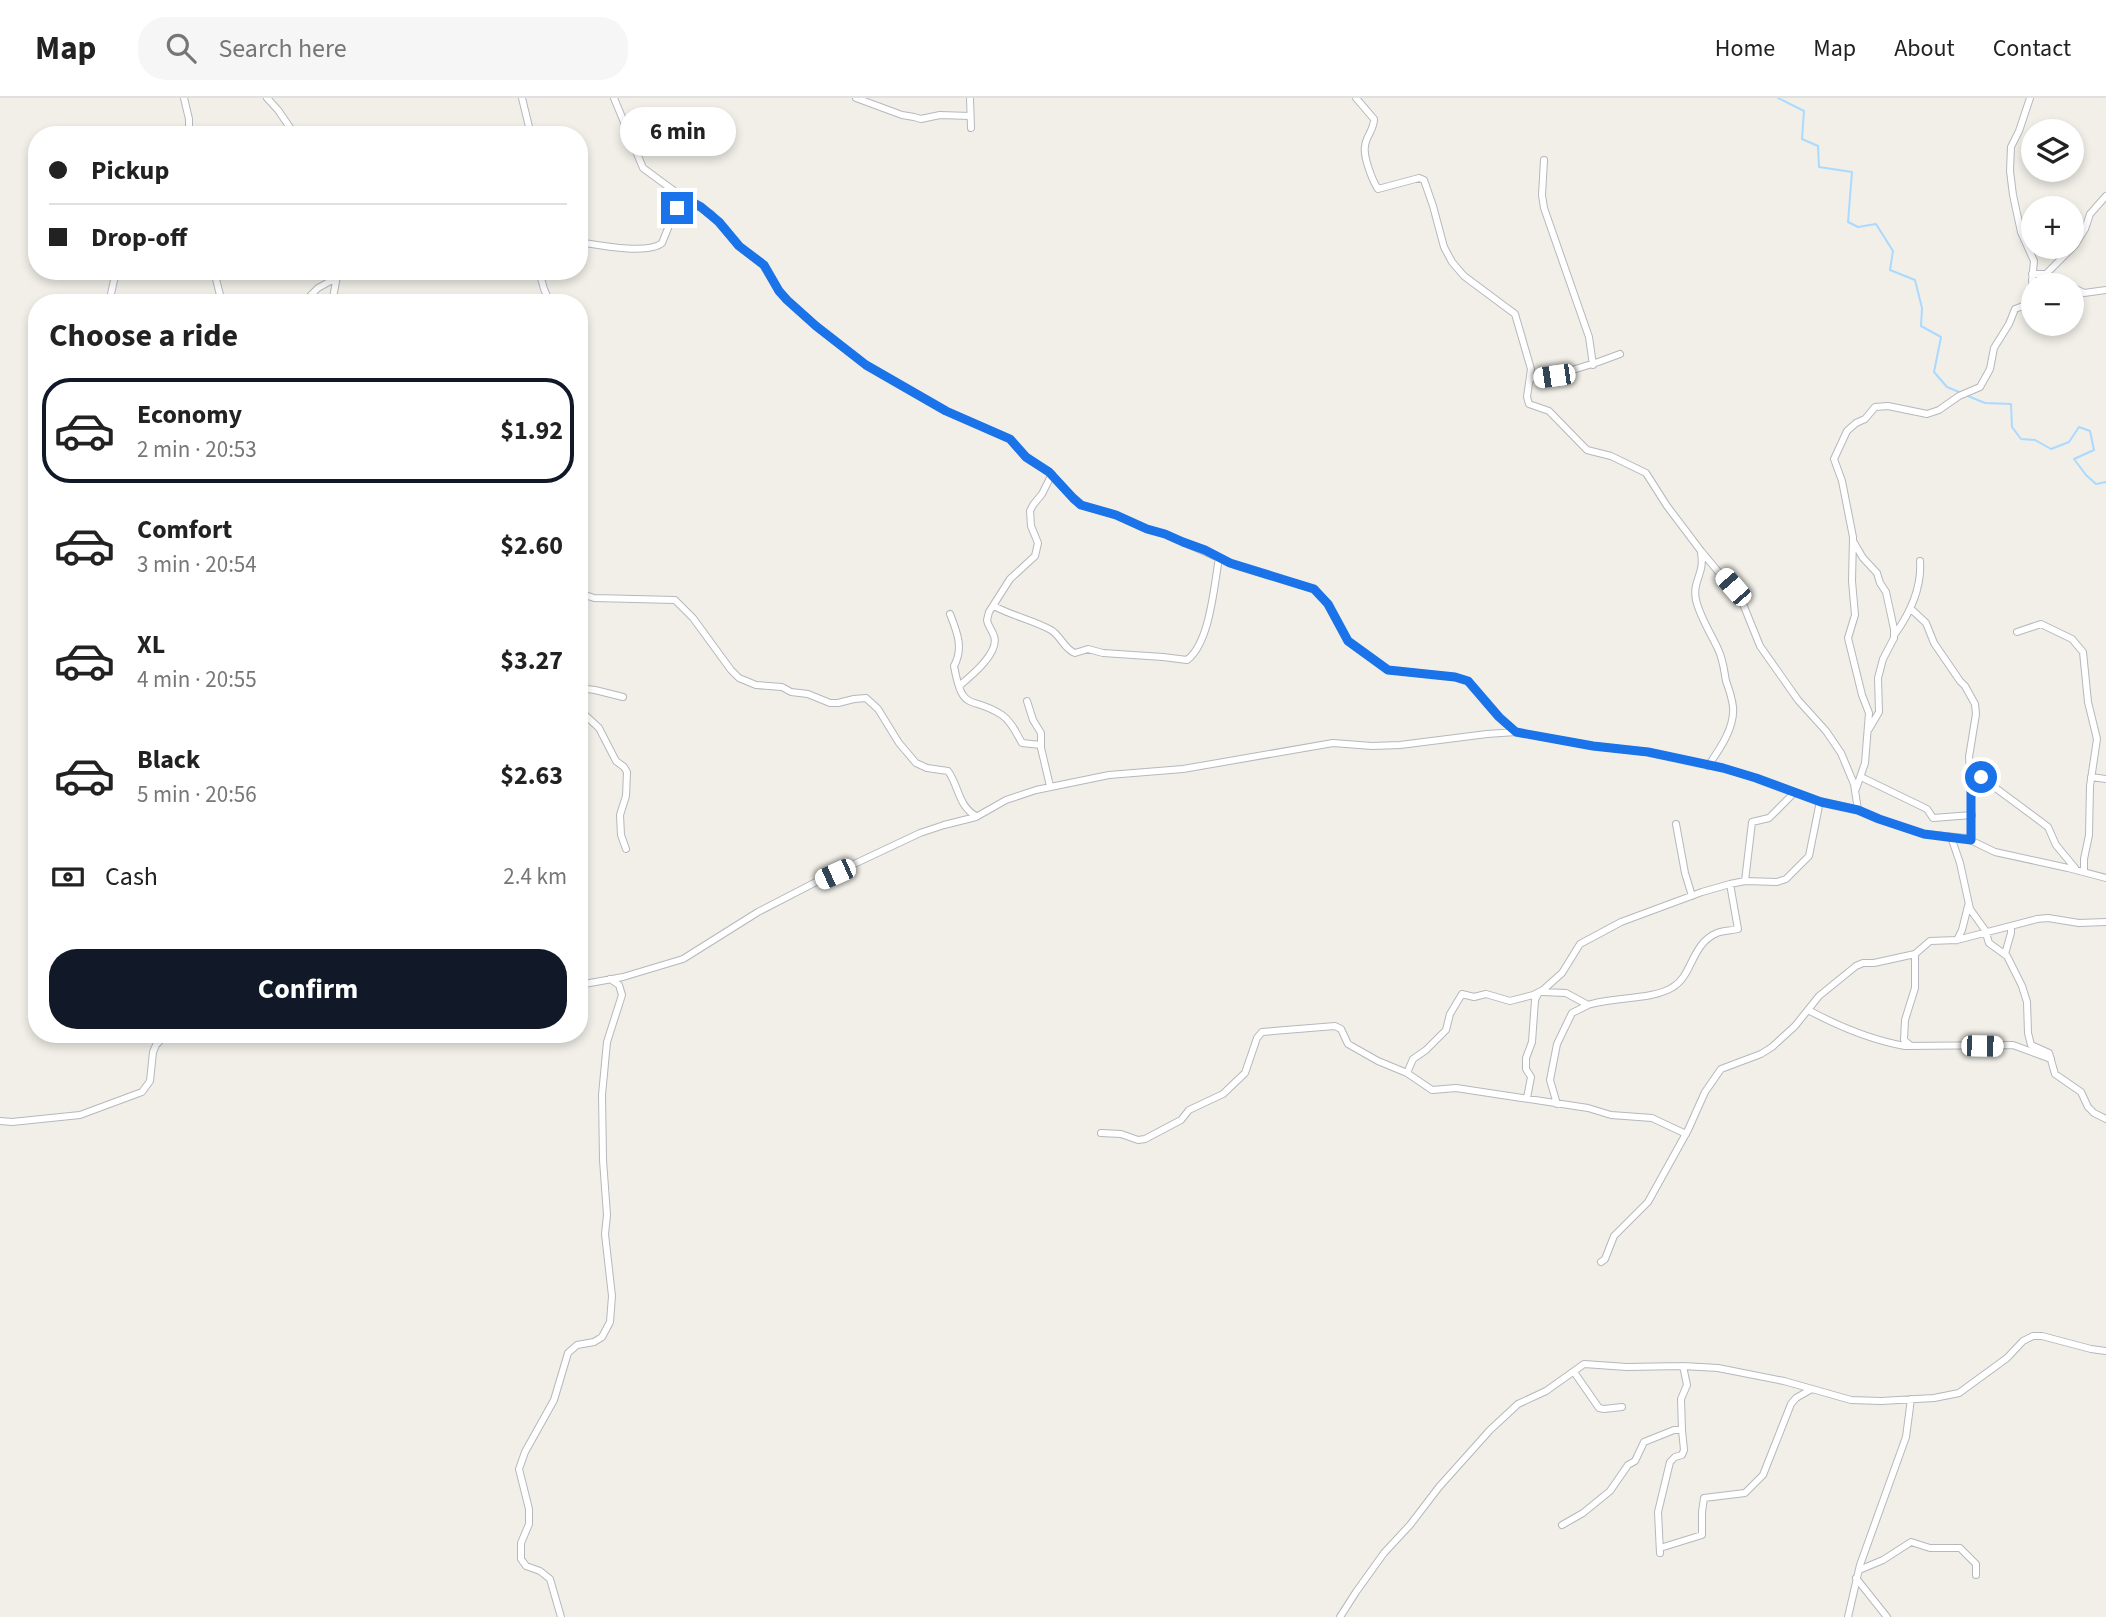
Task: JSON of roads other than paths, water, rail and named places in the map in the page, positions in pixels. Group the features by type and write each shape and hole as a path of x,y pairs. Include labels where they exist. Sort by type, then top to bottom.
{"street":[{"path":"184,98 189,126"},
{"path":"267,98 289,126"},
{"path":"522,98 529,126"},
{"path":"614,98 640,165 719,222 739,246 764,265 787,300 866,365 946,411 1010,439 1026,457 1052,474 1081,505 1165,534 1237,566 1314,589 1328,604 1348,641 1381,666 1388,670 1455,677 1468,681 1516,732"},
{"path":"856,98 914,117 970,116"},
{"path":"970,98 971,128"},
{"path":"1356,98 1374,119 1374,127 1365,148 1376,187 1419,178 1424,180 1444,247 1452,262 1464,276 1515,313 1531,369 1527,397 1529,404 1549,411 1587,450 1611,456 1646,473 1667,506 1741,599 1760,646 1798,700 1833,741 1846,763 1856,790 1858,810"},
{"path":"2030,98 2011,147 2010,171 2021,232 2034,261 2032,273"},
{"path":"1544,160 1544,208 1588,337 1592,365"},
{"path":"588,243 628,248 658,247 681,196"},
{"path":"2047,273 2075,245 2090,214 2106,196"},
{"path":"312,294 330,280"},
{"path":"2084,293 2106,290"},
{"path":"1856,790 1865,763 1869,711 1862,695 1848,638 1855,615 1852,524 1834,459 1847,431 1865,419 1875,407 1888,406 1927,414 1980,387 1990,369 1994,348 2015,309 2021,307"},
{"path":"1530,379 1554,376 1620,354"},
{"path":"959,686 977,670 992,650 994,636 986,620 1010,579 1035,556 1038,543 1031,526 1030,511 1052,474"},
{"path":"1853,541 1863,558 1877,573 1886,592 1895,635"},
{"path":"1701,551 1703,567 1695,583 1696,603 1721,656 1733,708 1731,726 1726,737 1707,765"},
{"path":"994,606 1052,631 1068,651 1074,653 1088,649 1103,653 1187,660 1194,654 1204,634 1219,558"},
{"path":"1868,730 1879,712 1878,678 1883,659 1911,609 1920,579 1920,561"},
{"path":"588,596 607,599 675,600 693,618 731,670 745,681 782,687 835,704 859,698 868,699 916,763 927,768 948,771 961,802 976,817"},
{"path":"1911,609 1924,620 1934,643 1972,698 1976,714 1971,739 1971,770 2048,827 2056,845 2077,870"},
{"path":"950,614 959,643 958,658 954,666 966,700 990,709 1006,719 1022,743 1041,745"},
{"path":"2017,632 2041,624 2066,635 2082,649 2088,702 2096,733 2084,872"},
{"path":"588,689 623,697"},
{"path":"1027,701 1033,720 1041,733 1050,786"},
{"path":"588,718 599,728 616,761 627,772 626,796 620,815 621,835 626,849"},
{"path":"588,983 683,958 758,912 816,882 932,828 976,817 1006,800 1050,786 1109,775 1196,767 1333,743 1400,745 1516,732 1593,746 1648,752 1745,774 1794,793 1858,810 1924,834 1971,840 1995,852 2106,878"},
{"path":"1861,777 1927,809 1933,818 1972,815"},
{"path":"1971,840 1971,782 1981,777"},
{"path":"2091,777 2106,779"},
{"path":"1745,881 1752,822 1769,818 1794,793"},
{"path":"1527,1098 1531,1077 1526,1069 1526,1058 1532,1042 1535,1000 1540,992 1566,970 1580,944 1621,922 1730,884 1783,880 1805,861 1811,849 1821,802"},
{"path":"1676,824 1692,896"},
{"path":"1951,838 1960,863 1968,903 1989,943 2005,954 2018,976 2026,998 2029,1042 2034,1048 2049,1053 2055,1074 2081,1092 2088,1107 2106,1119"},
{"path":"1557,1104 1550,1080 1557,1044 1572,1013 1604,1000 1637,997 1675,986 1702,943 1717,933 1738,929 1730,884"},
{"path":"1957,940 1968,903"},
{"path":"1601,1262 1605,1259 1616,1233 1648,1202 1686,1134 1703,1096 1721,1069 1767,1051 1825,991 1858,965 1915,954 1928,942 1957,940 2043,918 2079,923 2106,922"},
{"path":"2005,954 2011,928"},
{"path":"1910,1045 1904,1040 1904,1028 1915,988 1915,954"},
{"path":"561,1617 550,1578 526,1566 520,1559 521,1543 529,1524 529,1509 519,1469 525,1452 554,1400 568,1353 577,1345 594,1342 602,1337 610,1322 611,1296 605,1234 607,1215 603,1160 603,1095 607,1042 622,995 620,985 610,979"},
{"path":"1407,1073 1413,1059 1446,1030 1450,1014 1462,994 1474,997 1486,994 1510,1001 1540,992 1566,993 1588,1005"},
{"path":"1808,1010 1831,1023 1878,1041 1910,1045 2013,1045 2051,1059"},
{"path":"1101,1133 1121,1133 1138,1140 1145,1139 1181,1120 1189,1110 1223,1094 1245,1073 1257,1038 1264,1031 1337,1026 1342,1030 1348,1044 1407,1073 1432,1090 1456,1088 1588,1108 1611,1115 1652,1118 1686,1134"},
{"path":"0,1121 80,1115 142,1092 150,1081 153,1052 158,1043"},
{"path":"1340,1617 1384,1553 1490,1430 1518,1404 1546,1391 1584,1364 1627,1367 1683,1366 1742,1372 1851,1400 1881,1401 1934,1398 1959,1393 2007,1358 2023,1341 2033,1336 2106,1351"},
{"path":"1683,1366 1687,1382 1681,1399 1684,1451 1670,1462 1658,1512 1660,1550 1702,1535 1704,1498 1743,1493 1763,1475 1791,1404 1810,1390"},
{"path":"1574,1371 1599,1408 1622,1407"},
{"path":"1847,1617 1856,1578 1906,1437 1911,1399"},
{"path":"1562,1525 1583,1513 1610,1491 1628,1465 1635,1461 1644,1442 1674,1430 1682,1430"},
{"path":"1859,1570 1883,1560 1910,1542 1915,1542 1930,1548 1960,1548 1976,1564 1976,1575"},
{"path":"1856,1578 1887,1617"}],"waterway":[{"path":"1778,98 1804,111 1802,139 1818,146 1819,167 1852,172 1848,222 1858,227 1876,224 1893,251 1890,270 1915,280 1922,308 1921,326 1941,337 1934,372 1947,387 1959,392"},
{"path":"1968,396 1985,403 2011,404 2012,427 2021,439 2035,440 2051,449 2069,442 2079,427 2090,431 2094,450 2074,459 2096,484 2106,482"}]}
